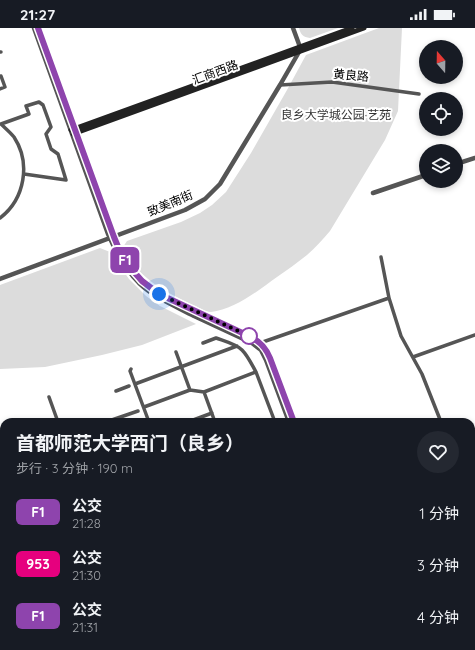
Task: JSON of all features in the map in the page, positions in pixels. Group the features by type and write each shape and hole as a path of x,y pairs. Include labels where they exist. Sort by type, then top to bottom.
{"main road":[{"name":"汇商西路","path":"74,131 299,49 352,28"},
{"name":"汇商西路","path":"299,49 364,28"}],"street":[{"path":"34,28 74,131"},
{"path":"38,28 112,238 113,246 126,267 139,282 157,296 175,307 252,343 259,344 389,298"},
{"path":"293,28 299,49"},
{"name":"致美南街","path":"0,278 185,210 205,199 220,184 280,85 299,49"},
{"path":"0,89 5,87 1,76"},
{"name":"黄良路","path":"280,85 332,82 419,94"},
{"path":"0,124 29,114 26,106 39,102 43,106 51,127 46,134 51,149 58,154 66,180 24,174"},
{"path":"0,124 8,130 17,143 21,153 24,174 22,187 14,202 0,218"},
{"path":"463,162 475,158"},
{"path":"373,194 419,178"},
{"path":"381,256 389,298 401,336 422,374 439,418"},
{"path":"413,357 475,335"},
{"path":"203,343 216,338 237,346 242,350 256,372 273,418"},
{"path":"259,344 288,418"},
{"path":"259,344 267,350 292,418"},
{"path":"135,384 237,346"},
{"path":"176,352 190,390"},
{"path":"131,369 130,371 148,418"},
{"path":"144,407 190,390 204,392 256,372"},
{"path":"116,391 129,386"},
{"path":"204,392 214,418"},
{"path":"49,397 57,418"},
{"path":"118,418 138,411"},
{"path":"199,418 212,413"}],"green space":[{"path":"299,28 338,28 310,38 303,35"},
{"name":"良乡大学城公园·艺苑","path":"379,28 402,28 398,111 385,140 330,231 319,243 303,258 254,293 228,308 211,312 180,299 143,275 129,258 123,247 127,241 181,222 200,213 212,205 226,192 251,153 306,55"},
{"path":"100,248 110,252 129,279 146,296 160,306 196,324 142,345 102,355 45,367 0,369 0,285"}],"bus line":[{"name":"F1","path":"38,28 114,237 121,254 128,265 142,281 159,294 257,340 267,350 292,418"}],"route":[{"path":"159,294 249,336"}]}
